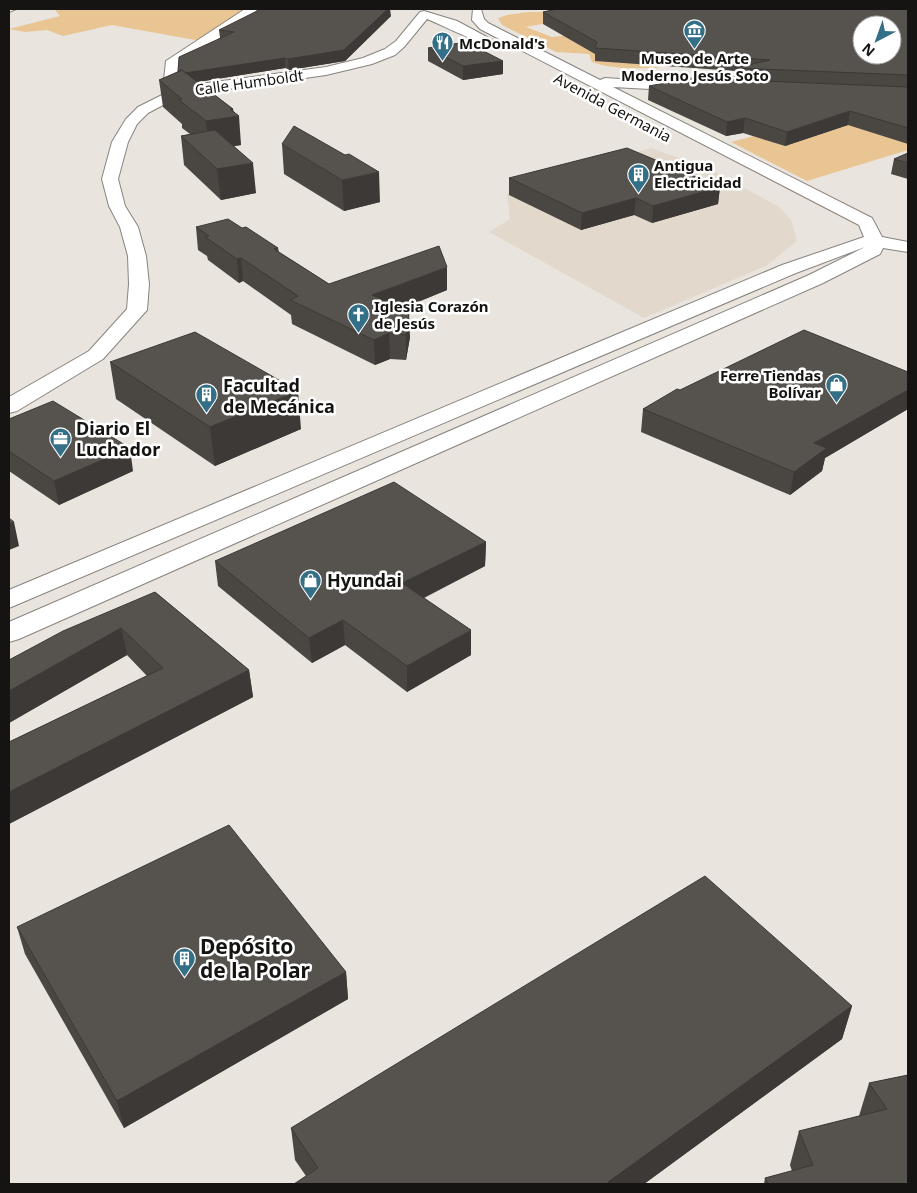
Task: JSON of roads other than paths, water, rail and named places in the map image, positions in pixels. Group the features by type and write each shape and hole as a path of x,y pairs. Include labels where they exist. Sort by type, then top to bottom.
{"street":[{"path":"176,93 170,89 171,64 250,13 251,9"},
{"path":"420,11 454,17 477,10"},
{"name":"Avenida Germania","path":"477,10 478,20 484,26 854,215 866,222 875,241"},
{"name":"Calle Humboldt","path":"9,406 96,355 137,310 140,284 137,256 129,227 117,206 110,179 120,142 131,122 143,110 176,93 212,86 326,71 367,61 390,52 400,44 420,11"},
{"name":"Avenida Germania","path":"420,11 465,29 716,162"},
{"path":"586,78 624,85 706,88"},
{"path":"623,98 636,90 676,87"},
{"path":"800,205 875,241 908,254"},
{"path":"9,632 816,279 871,253 874,250 875,241"},
{"path":"9,600 789,269 851,246 875,241 908,247"}],"place":[{"name":"Museo de Arte Moderno Jesús Soto","path":"695,49"},
{"name":"McDonald's","path":"443,62"},
{"name":"Antigua Electricidad","path":"638,193"},
{"name":"Iglesia Corazón de Jesús","path":"358,334"},
{"name":"Ferre Tiendas Bolívar","path":"837,403"},
{"name":"Facultad de Mecánica","path":"207,414"},
{"name":"Diario El Luchador","path":"60,457"},
{"name":"Hyundai","path":"311,599"},
{"name":"Depósito de la Polar","path":"184,977"}]}
